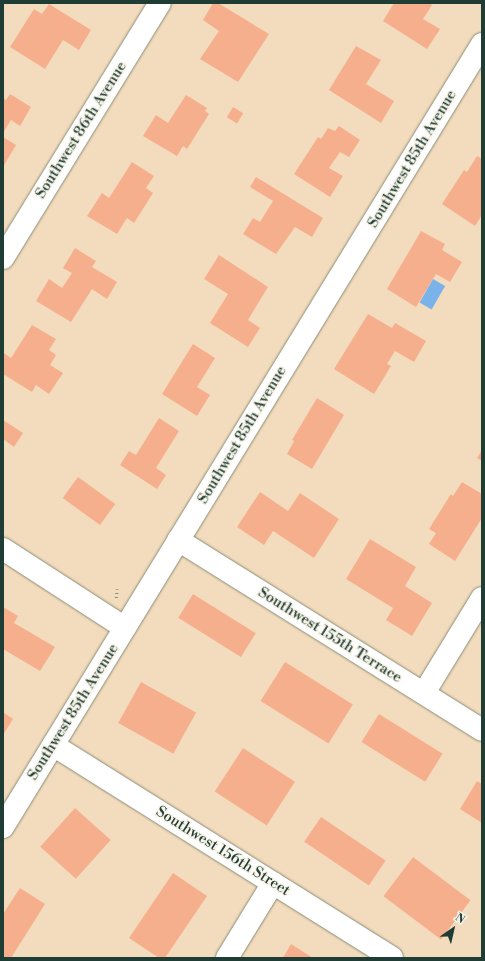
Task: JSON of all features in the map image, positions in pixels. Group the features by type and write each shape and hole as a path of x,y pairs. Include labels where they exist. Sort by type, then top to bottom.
{"street":[{"name":"Southwest 86th Avenue","path":"3,258 160,3"},
{"name":"Southwest 85th Avenue","path":"3,827 482,44"},
{"name":"Southwest 155th Terrace","path":"178,540 482,730"},
{"path":"3,549 125,628"},
{"path":"424,693 482,598"},
{"name":"Southwest 156th Street","path":"53,745 392,958"},
{"path":"227,958 273,883"}],"path":[{"path":"116,600 117,589"}],"water":[{"path":"433,279 445,286 432,309 420,302"}],"building":[{"path":"213,3 218,3 269,34 238,82 200,59 219,31 203,20"},
{"path":"394,3 429,3 432,5 423,19 440,29 427,49 383,21"},
{"path":"49,4 91,30 79,50 63,40 45,69 10,47 34,9 42,14"},
{"path":"356,46 381,60 366,84 394,101 381,123 329,90"},
{"path":"10,94 31,107 20,126 11,120 3,133 3,98 6,100"},
{"path":"186,95 207,108 205,111 209,114 187,149 183,146 177,156 143,136 156,115 168,123"},
{"path":"233,107 243,113 237,123 227,117"},
{"path":"339,126 360,140 349,157 340,152 329,168 343,176 330,197 294,174 318,137 321,139 328,128 335,131"},
{"path":"3,137 16,145 3,167"},
{"path":"477,156 482,159 482,215 475,226 442,204 464,170 467,172"},
{"path":"132,162 154,176 146,188 153,193 134,223 127,218 117,234 87,216 102,193 109,198"},
{"path":"256,177 323,218 312,237 295,227 276,254 243,234 253,218 260,222 273,201 250,187"},
{"path":"421,231 445,244 442,250 462,262 450,282 436,274 416,307 387,289"},
{"path":"75,248 96,261 92,267 117,282 107,299 92,289 71,322 36,301 49,279 62,288 72,273 63,268"},
{"path":"219,255 268,287 248,320 260,328 248,347 210,323 228,294 204,279"},
{"path":"368,314 392,328 395,323 426,341 414,362 395,351 387,364 391,366 374,394 334,369"},
{"path":"32,325 56,339 49,350 56,355 50,365 63,373 49,394 36,385 32,392 3,374 4,353 11,358"},
{"path":"193,344 215,358 197,387 210,395 197,416 162,394"},
{"path":"317,398 344,415 312,469 287,454 294,441 292,440"},
{"path":"159,418 179,431 156,468 166,475 157,489 120,465 129,451 136,455"},
{"path":"3,420 23,433 14,447 3,439"},
{"path":"482,450 482,461 477,458"},
{"path":"78,477 115,504 100,525 63,498"},
{"path":"462,482 482,494 482,518 455,561 429,544 436,533 429,529 451,494 453,496"},
{"path":"260,492 288,511 300,493 339,519 314,558 273,531 264,545 237,527"},
{"path":"370,539 416,567 405,586 432,603 412,636 386,620 393,608 346,579"},
{"path":"193,594 256,633 241,657 178,618"},
{"path":"3,607 18,616 14,623 55,647 40,671 3,649"},
{"path":"285,662 353,704 328,743 261,701"},
{"path":"141,682 196,713 173,754 118,723"},
{"path":"3,712 13,719 3,735"},
{"path":"379,714 443,754 425,782 362,742"},
{"path":"243,748 295,782 267,825 215,792"},
{"path":"477,781 482,784 482,823 460,809"},
{"path":"75,808 111,840 76,879 40,847"},
{"path":"321,817 386,861 369,885 304,842"},
{"path":"413,857 471,900 441,939 384,896"},
{"path":"173,873 207,896 165,958 159,958 129,938"},
{"path":"20,888 45,904 11,958 3,958 3,914"},
{"path":"291,944 313,958 283,958"}]}
